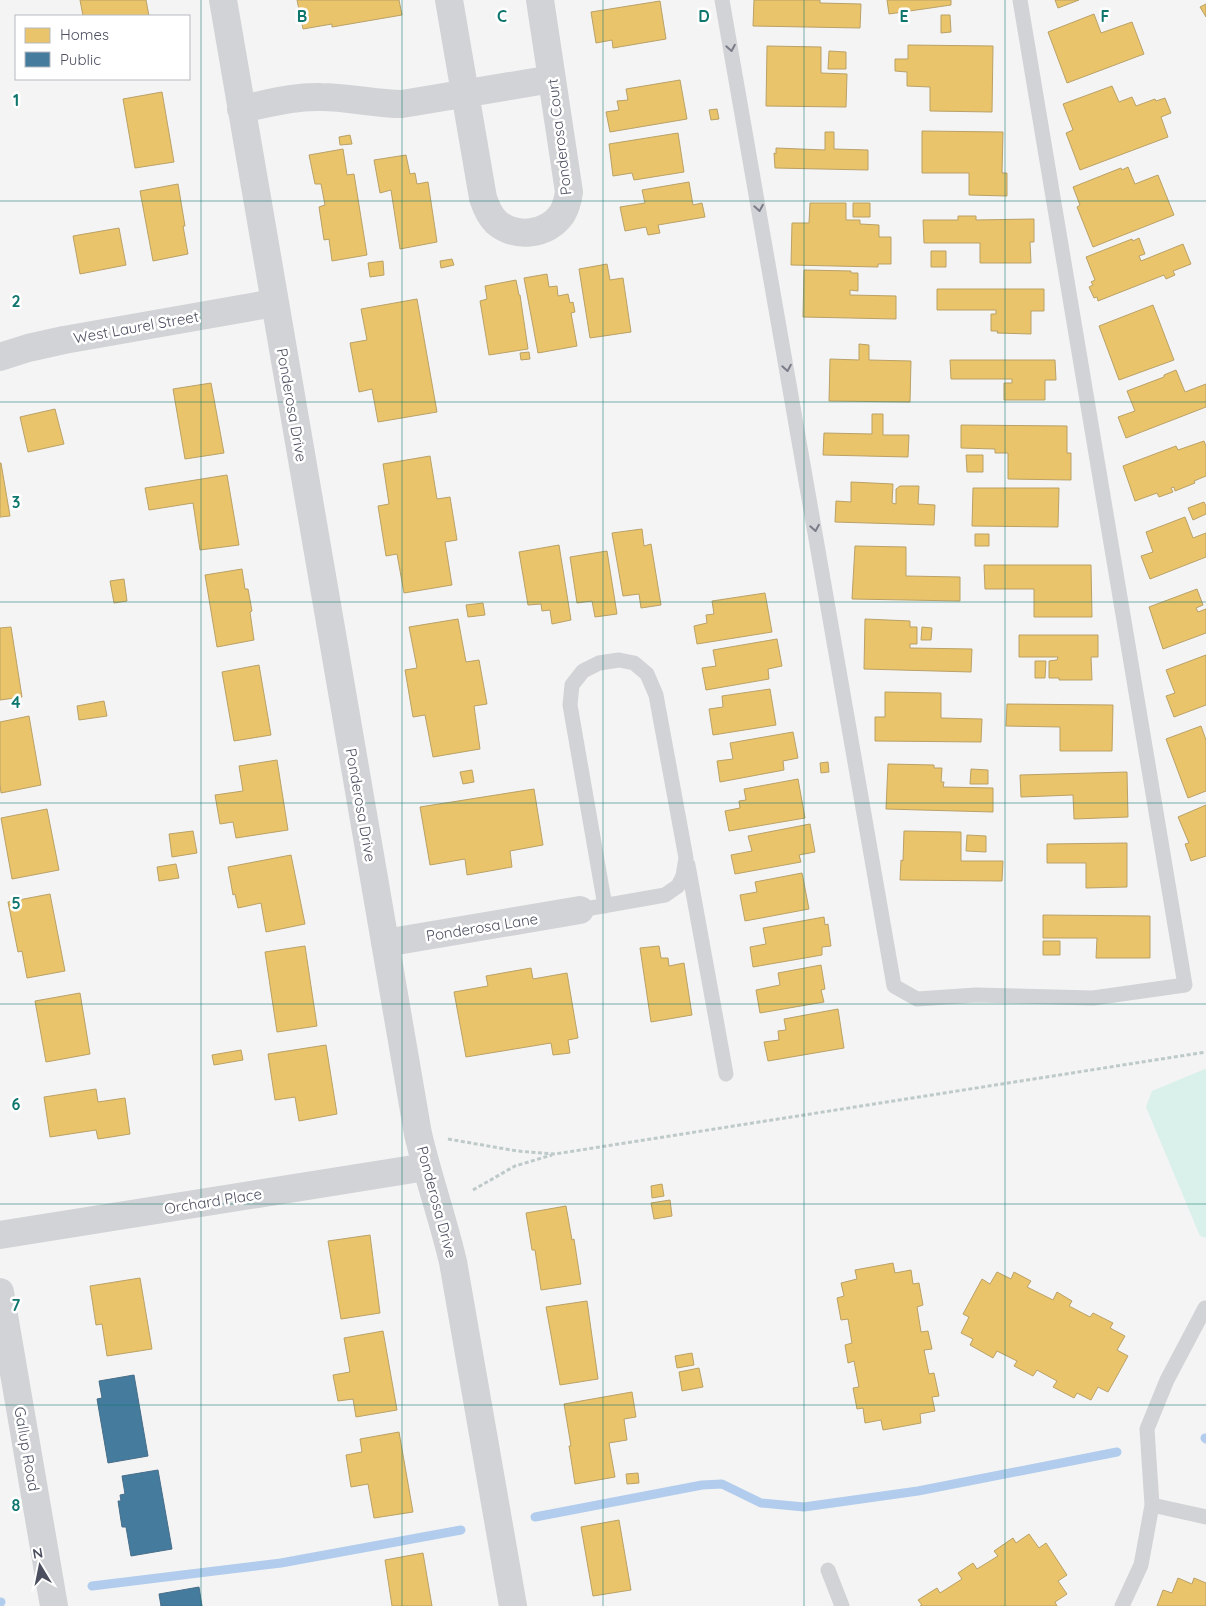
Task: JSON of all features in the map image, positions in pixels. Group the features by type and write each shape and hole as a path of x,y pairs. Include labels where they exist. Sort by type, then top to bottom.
{"street":[{"name":"Ponderosa Drive","path":"223,0 418,1134 453,1262 513,1606"},
{"name":"Ponderosa Court","path":"449,0 483,198 489,213 496,221 505,228 515,232 526,233 547,228 563,212 569,192 540,0"},
{"path":"241,109 306,97 402,104 552,79"},
{"name":"West Laurel Street","path":"0,357 28,348 64,340 274,303"},
{"name":"Ponderosa Lane","path":"385,943 592,908"},
{"name":"Orchard Place","path":"0,1235 426,1167"},
{"name":"Gallup Road","path":"0,1292 54,1606"}],"lane":[{"path":"722,0 894,986 917,1000 976,995 1093,998 1186,985 1020,0"},
{"path":"686,858 683,876 678,886 665,895 592,908 570,705 572,685 583,671 599,663 620,660 634,663 647,674 656,695 726,1074"},
{"path":"1122,1606 1141,1565 1152,1505 1147,1429 1167,1380 1205,1308"},
{"path":"1152,1505 1206,1517"},
{"path":"828,1570 842,1606"}],"path":[{"path":"472,1190 515,1166 555,1154 1206,1052"},
{"path":"418,1134 517,1150 555,1154"}],"green space":[{"path":"1205,1069 1206,1238 1200,1236 1146,1107 1152,1091"}],"building: Homes":[{"path":"80,0 146,0 149,15 83,15"},
{"path":"297,0 399,0 402,15 332,27 332,24 303,29"},
{"path":"754,0 820,0 820,3 861,4 860,28 753,26"},
{"path":"887,0 951,0 951,5 889,14"},
{"path":"1055,0 1079,0 1058,8"},
{"path":"660,1 666,39 613,48 612,40 596,43 591,12"},
{"path":"1206,4 1206,17 1200,7"},
{"path":"1094,14 1101,33 1132,22 1144,54 1067,83 1048,32"},
{"path":"941,15 950,15 951,32 941,33"},
{"path":"908,45 993,46 992,112 930,111 930,87 907,86 907,72 895,71 895,59 908,59"},
{"path":"767,46 821,47 821,73 847,74 846,107 766,106"},
{"path":"829,51 846,52 846,69 828,69"},
{"path":"680,80 687,119 610,132 606,112 619,110 617,101 628,100 626,89"},
{"path":"1112,86 1119,102 1132,97 1136,106 1155,99 1156,101 1165,98 1171,113 1161,117 1168,137 1080,170 1066,133 1073,130 1063,104"},
{"path":"162,92 174,162 135,168 123,99"},
{"path":"717,109 719,119 711,120 709,110"},
{"path":"922,131 1003,132 1002,173 1007,173 1007,196 969,195 969,173 922,173"},
{"path":"825,132 834,132 834,149 868,150 868,170 775,168 774,153 776,154 776,148 825,150"},
{"path":"678,133 684,172 634,180 632,173 613,176 609,144"},
{"path":"350,135 352,144 340,145 339,137"},
{"path":"343,149 347,175 354,174 367,255 332,261 329,239 324,240 319,207 325,205 321,184 315,184 309,155"},
{"path":"406,155 410,174 415,173 417,184 428,182 437,242 400,249 391,190 380,193 374,160"},
{"path":"1128,167 1135,184 1158,175 1174,215 1093,247 1077,207 1080,205 1073,187"},
{"path":"689,182 693,205 702,203 705,217 658,225 660,233 648,235 646,227 625,231 620,207 645,203 642,190"},
{"path":"178,184 188,254 153,261 140,191"},
{"path":"810,203 846,203 846,220 860,220 860,224 879,225 879,237 891,237 891,264 878,264 878,267 791,265 792,223 809,223"},
{"path":"853,203 870,203 870,217 853,217"},
{"path":"958,216 976,216 976,220 1034,219 1034,242 1030,242 1031,263 980,263 980,243 924,243 923,220 958,220"},
{"path":"119,228 126,265 80,274 73,236"},
{"path":"1139,238 1145,254 1139,256 1141,261 1183,244 1191,264 1173,271 1175,275 1166,279 1164,275 1098,301 1097,297 1094,298 1089,287 1093,285 1091,282 1095,280 1086,257"},
{"path":"931,251 946,251 946,267 931,267"},
{"path":"452,259 454,265 441,268 440,261"},
{"path":"383,261 384,275 370,277 368,263"},
{"path":"607,264 610,280 623,278 631,332 590,338 579,269"},
{"path":"804,270 851,271 851,273 858,273 858,291 850,290 850,295 896,296 896,319 803,317"},
{"path":"547,274 549,287 557,286 558,296 568,294 570,303 573,302 575,312 571,313 577,346 538,353 524,278"},
{"path":"516,280 528,349 489,355 480,301 487,299 485,286"},
{"path":"937,289 1044,289 1044,311 1031,311 1031,334 997,333 998,331 991,331 991,314 996,314 996,310 937,310"},
{"path":"417,299 437,412 378,422 372,389 359,392 350,343 367,340 361,309"},
{"path":"1153,305 1174,360 1119,380 1099,326"},
{"path":"859,344 869,345 869,360 911,361 910,402 829,401 830,359 859,360"},
{"path":"529,352 530,359 521,360 520,353"},
{"path":"950,360 1055,360 1056,380 1045,380 1045,400 1004,400 1004,383 1012,383 1012,379 951,379"},
{"path":"1176,370 1185,392 1206,384 1206,407 1126,438 1118,417 1135,411 1127,391 1164,377 1164,375"},
{"path":"211,383 224,453 185,459 173,389"},
{"path":"55,409 64,444 28,452 20,417"},
{"path":"872,414 883,414 883,435 909,435 908,457 823,455 824,433 872,434"},
{"path":"961,425 1067,426 1067,453 1071,453 1071,480 1008,479 1008,453 995,453 995,449 961,448"},
{"path":"1204,441 1206,446 1206,476 1194,481 1195,483 1175,491 1174,487 1171,488 1173,492 1159,497 1157,493 1135,501 1123,466 1176,446 1178,450"},
{"path":"966,455 983,455 983,472 967,472"},
{"path":"430,456 437,499 450,497 457,540 445,542 452,585 404,593 397,554 386,556 378,506 389,504 383,464"},
{"path":"0,463 10,516 0,517"},
{"path":"227,475 239,545 200,550 193,503 149,510 145,488"},
{"path":"851,482 893,484 892,503 896,504 896,489 900,486 919,486 918,504 935,505 934,525 835,522 836,501 851,502"},
{"path":"973,488 1059,488 1058,527 972,526"},
{"path":"1204,502 1206,514 1193,520 1188,508"},
{"path":"1185,517 1193,538 1206,533 1206,557 1150,579 1141,556 1153,552 1146,532"},
{"path":"642,529 644,546 651,544 661,605 641,608 639,594 623,596 612,533"},
{"path":"975,534 989,534 989,546 975,546"},
{"path":"559,545 571,620 552,624 550,610 542,611 541,604 528,605 519,552"},
{"path":"855,546 906,547 906,576 960,577 960,601 852,599"},
{"path":"607,551 617,614 595,617 592,601 577,603 570,557"},
{"path":"984,565 1091,565 1092,617 1034,617 1034,589 985,589"},
{"path":"242,569 245,589 248,589 252,611 250,612 254,640 217,647 205,575"},
{"path":"124,579 127,601 114,603 110,581"},
{"path":"1197,589 1203,605 1196,608 1198,612 1206,609 1206,633 1163,649 1149,607"},
{"path":"765,593 772,632 697,644 694,626 707,623 706,615 714,614 712,601"},
{"path":"483,603 485,615 468,617 466,605"},
{"path":"458,619 466,662 479,660 487,704 474,706 480,749 433,757 425,715 413,717 405,670 417,668 409,627"},
{"path":"865,619 910,621 910,627 917,627 917,644 910,644 910,648 972,649 971,672 864,669"},
{"path":"11,627 22,697 0,700 0,628"},
{"path":"922,627 932,628 931,640 921,640"},
{"path":"1019,635 1098,635 1098,657 1091,657 1092,680 1059,680 1059,678 1049,678 1049,661 1057,660 1058,657 1019,657"},
{"path":"777,639 782,666 768,669 769,679 706,690 702,668 716,666 713,650"},
{"path":"1206,655 1206,705 1174,717 1166,696 1175,693 1166,670"},
{"path":"1035,661 1046,661 1045,678 1035,678"},
{"path":"259,665 271,735 234,741 222,672"},
{"path":"770,689 776,725 713,735 709,709 723,707 722,696"},
{"path":"885,692 941,693 941,718 982,719 981,742 875,741 875,717 885,717"},
{"path":"104,701 107,716 79,720 77,706"},
{"path":"1007,704 1113,705 1112,751 1060,751 1060,727 1006,726"},
{"path":"29,716 41,785 1,793 0,722"},
{"path":"1201,726 1206,740 1206,791 1188,798 1166,739"},
{"path":"793,732 798,758 783,761 784,770 720,782 717,761 733,759 730,743"},
{"path":"277,760 288,830 236,838 233,822 220,824 215,795 243,791 239,766"},
{"path":"828,762 829,772 821,773 820,763"},
{"path":"888,764 934,765 934,768 942,768 941,782 944,782 943,787 993,788 993,812 886,809"},
{"path":"971,769 988,770 988,784 970,784"},
{"path":"472,770 474,782 463,784 460,772"},
{"path":"1127,772 1128,817 1074,819 1073,795 1021,797 1020,775"},
{"path":"798,779 805,818 729,831 725,811 740,808 739,801 746,800 744,789"},
{"path":"534,789 543,845 510,851 512,867 467,875 465,859 430,865 420,807"},
{"path":"1206,805 1206,856 1191,861 1185,844 1189,843 1178,817"},
{"path":"47,809 59,870 12,879 1,818"},
{"path":"810,824 815,852 799,855 801,862 735,874 731,855 752,851 748,836"},
{"path":"193,831 197,853 172,857 169,834"},
{"path":"904,831 961,832 961,861 1003,861 1002,881 900,880"},
{"path":"967,835 986,836 986,852 966,851"},
{"path":"1127,843 1127,887 1086,888 1086,863 1047,863 1047,844"},
{"path":"291,855 305,924 266,932 261,903 238,908 235,894 233,895 228,867"},
{"path":"176,864 179,878 159,881 157,867"},
{"path":"802,873 809,909 745,921 740,895 757,892 755,882"},
{"path":"50,894 65,971 27,978 22,951 18,952 8,902"},
{"path":"1043,915 1150,916 1150,958 1096,958 1097,938 1043,938"},
{"path":"824,917 825,925 828,924 831,946 822,947 822,955 753,967 750,947 766,944 763,928"},
{"path":"1043,941 1060,941 1060,955 1043,955"},
{"path":"305,946 317,1026 277,1032 265,952"},
{"path":"659,946 661,958 668,958 669,966 684,963 692,1015 651,1022 640,948"},
{"path":"821,965 825,989 821,990 824,1002 760,1013 756,990 780,985 778,973"},
{"path":"531,968 533,979 567,973 578,1038 568,1040 570,1053 553,1055 551,1043 466,1057 454,992 488,986 486,976"},
{"path":"80,993 90,1054 46,1062 35,1001"},
{"path":"838,1009 844,1048 768,1061 764,1042 779,1040 778,1031 786,1030 784,1019"},
{"path":"326,1045 337,1114 299,1121 295,1097 275,1100 268,1054"},
{"path":"241,1050 243,1060 214,1065 212,1055"},
{"path":"96,1089 98,1102 125,1098 130,1134 98,1139 96,1130 50,1137 44,1097"},
{"path":"662,1184 664,1196 652,1198 651,1186"},
{"path":"670,1200 672,1216 654,1219 651,1203"},
{"path":"566,1206 572,1240 574,1239 581,1284 541,1290 535,1250 532,1250 526,1213"},
{"path":"370,1235 380,1313 341,1319 328,1241"},
{"path":"893,1263 895,1273 911,1270 913,1284 919,1283 923,1305 917,1307 921,1332 928,1331 932,1349 924,1350 929,1374 934,1373 939,1396 932,1397 935,1411 920,1414 921,1423 883,1430 881,1420 865,1423 863,1408 857,1409 853,1388 859,1387 854,1361 848,1363 845,1345 852,1343 848,1319 841,1320 837,1298 844,1296 841,1283 857,1279 855,1270"},
{"path":"997,1272 1011,1279 1014,1272 1031,1281 1027,1287 1053,1300 1057,1292 1072,1301 1069,1306 1090,1317 1093,1313 1113,1323 1110,1328 1125,1336 1117,1350 1128,1356 1108,1392 1098,1387 1091,1400 1077,1393 1074,1398 1053,1387 1057,1381 1037,1370 1033,1376 1014,1366 1017,1361 997,1351 993,1358 970,1345 973,1339 961,1333 969,1317 963,1314 982,1279 990,1284"},
{"path":"140,1278 152,1349 107,1356 102,1324 96,1325 90,1286"},
{"path":"587,1301 598,1379 560,1385 546,1307"},
{"path":"383,1331 397,1410 356,1417 353,1399 338,1401 333,1375 350,1372 344,1338"},
{"path":"692,1353 694,1365 677,1368 675,1356"},
{"path":"699,1368 703,1387 682,1391 679,1372"},
{"path":"632,1392 636,1417 624,1419 627,1440 609,1443 615,1477 575,1484 564,1404"},
{"path":"399,1432 413,1512 374,1518 368,1484 351,1487 346,1455 362,1452 360,1439"},
{"path":"638,1473 639,1483 627,1484 626,1474"},
{"path":"619,1520 631,1590 593,1596 581,1527"},
{"path":"1029,1534 1039,1548 1046,1543 1067,1575 1058,1581 1067,1594 1055,1602 1057,1606 920,1606 922,1605 918,1600 937,1588 940,1593 962,1579 958,1573 973,1563 977,1569 998,1556 994,1551 1013,1538 1016,1543"},
{"path":"423,1553 432,1606 392,1606 385,1560"},
{"path":"1178,1578 1192,1584 1194,1578 1206,1583 1206,1606 1157,1606 1163,1590 1172,1593"}],"building: Public":[{"path":"134,1375 148,1456 108,1463 97,1399 102,1398 99,1381"},
{"path":"158,1470 172,1549 131,1556 126,1527 122,1527 118,1501 121,1501 120,1495 125,1494 122,1476"},
{"path":"199,1587 202,1606 161,1606 159,1594"}],"waterway":[{"path":"535,1517 702,1485 722,1484 761,1503 804,1507 918,1491 1117,1452"},
{"path":"92,1586 281,1563 461,1530"}]}
